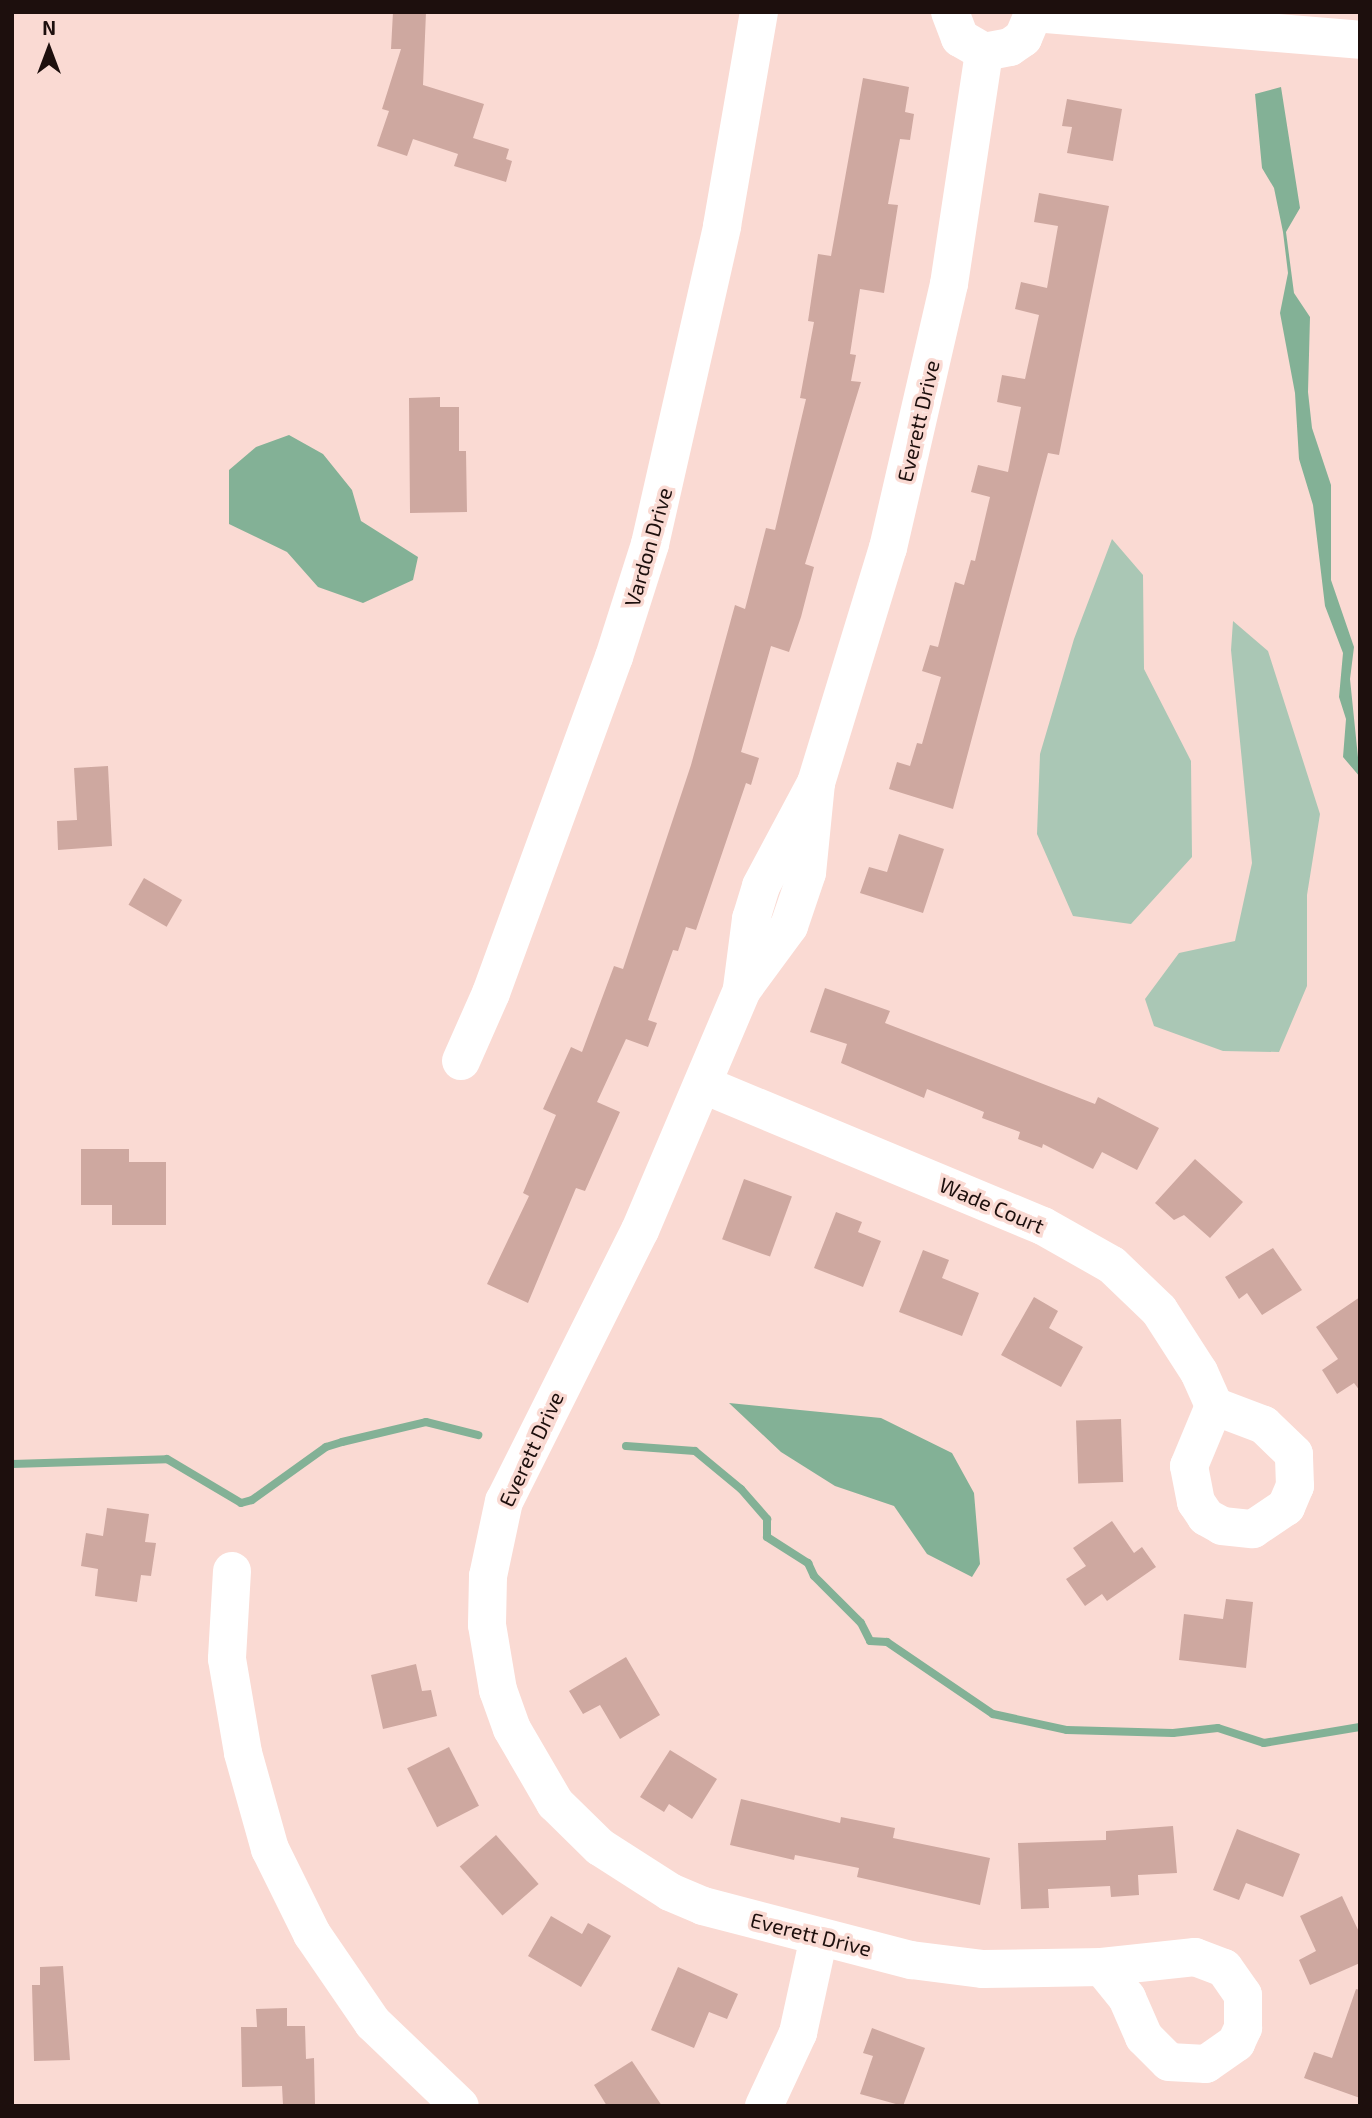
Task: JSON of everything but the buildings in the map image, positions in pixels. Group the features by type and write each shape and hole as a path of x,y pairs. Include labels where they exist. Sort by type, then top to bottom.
{"street":[{"name":"Vardon Drive","path":"461,1061 491,993 609,670 650,544 722,226 760,12"},
{"path":"950,12 960,38 985,52 1017,42 1029,27 1034,13 1360,40"},
{"name":"Everett Drive","path":"985,52 949,284 909,465 861,646 816,783 807,873 789,926 742,990 704,1085 640,1230 504,1501 488,1576 491,1658 512,1729 531,1767 555,1803 600,1847 633,1872 704,1906 819,1937 948,1966 1102,1967"},
{"name":"Wade Court","path":"704,1085 1081,1245 1112,1265 1159,1310 1194,1363 1214,1406"},
{"path":"232,1571 227,1659 243,1753 270,1849 312,1934 373,2022 460,2106"},
{"path":"764,2106 798,2033 819,1937"}],"shaded area":[{"path":"1281,87 1300,208 1286,232 1294,293 1310,317 1308,392 1312,428 1331,485 1331,580 1354,647 1350,679 1360,777 1343,757 1346,719 1339,697 1343,653 1325,606 1313,505 1299,459 1295,393 1280,313 1288,273 1283,232 1274,188 1262,168 1255,94"},
{"path":"289,435 323,454 352,490 361,521 418,557 413,580 363,603 318,587 287,552 229,524 229,470 256,447"},
{"path":"1112,539 1143,575 1144,669 1191,761 1192,857 1131,924 1073,916 1037,834 1040,754 1074,639"},
{"path":"1233,621 1268,651 1320,814 1307,895 1307,986 1279,1052 1223,1051 1154,1026 1145,999 1179,953 1235,941 1252,863 1231,650"},
{"path":"729,1403 881,1418 952,1453 974,1493 980,1564 972,1577 927,1554 894,1506 835,1486 781,1452"}],"waterway":[{"path":"12,1464 167,1459 241,1503 252,1500 326,1447 342,1442 426,1422 478,1435"},
{"path":"626,1446 695,1451 741,1489 767,1519 767,1537 808,1563 814,1576 861,1623 870,1641 887,1642 993,1714 1067,1730 1173,1733 1218,1728 1264,1743 1360,1727"}]}
